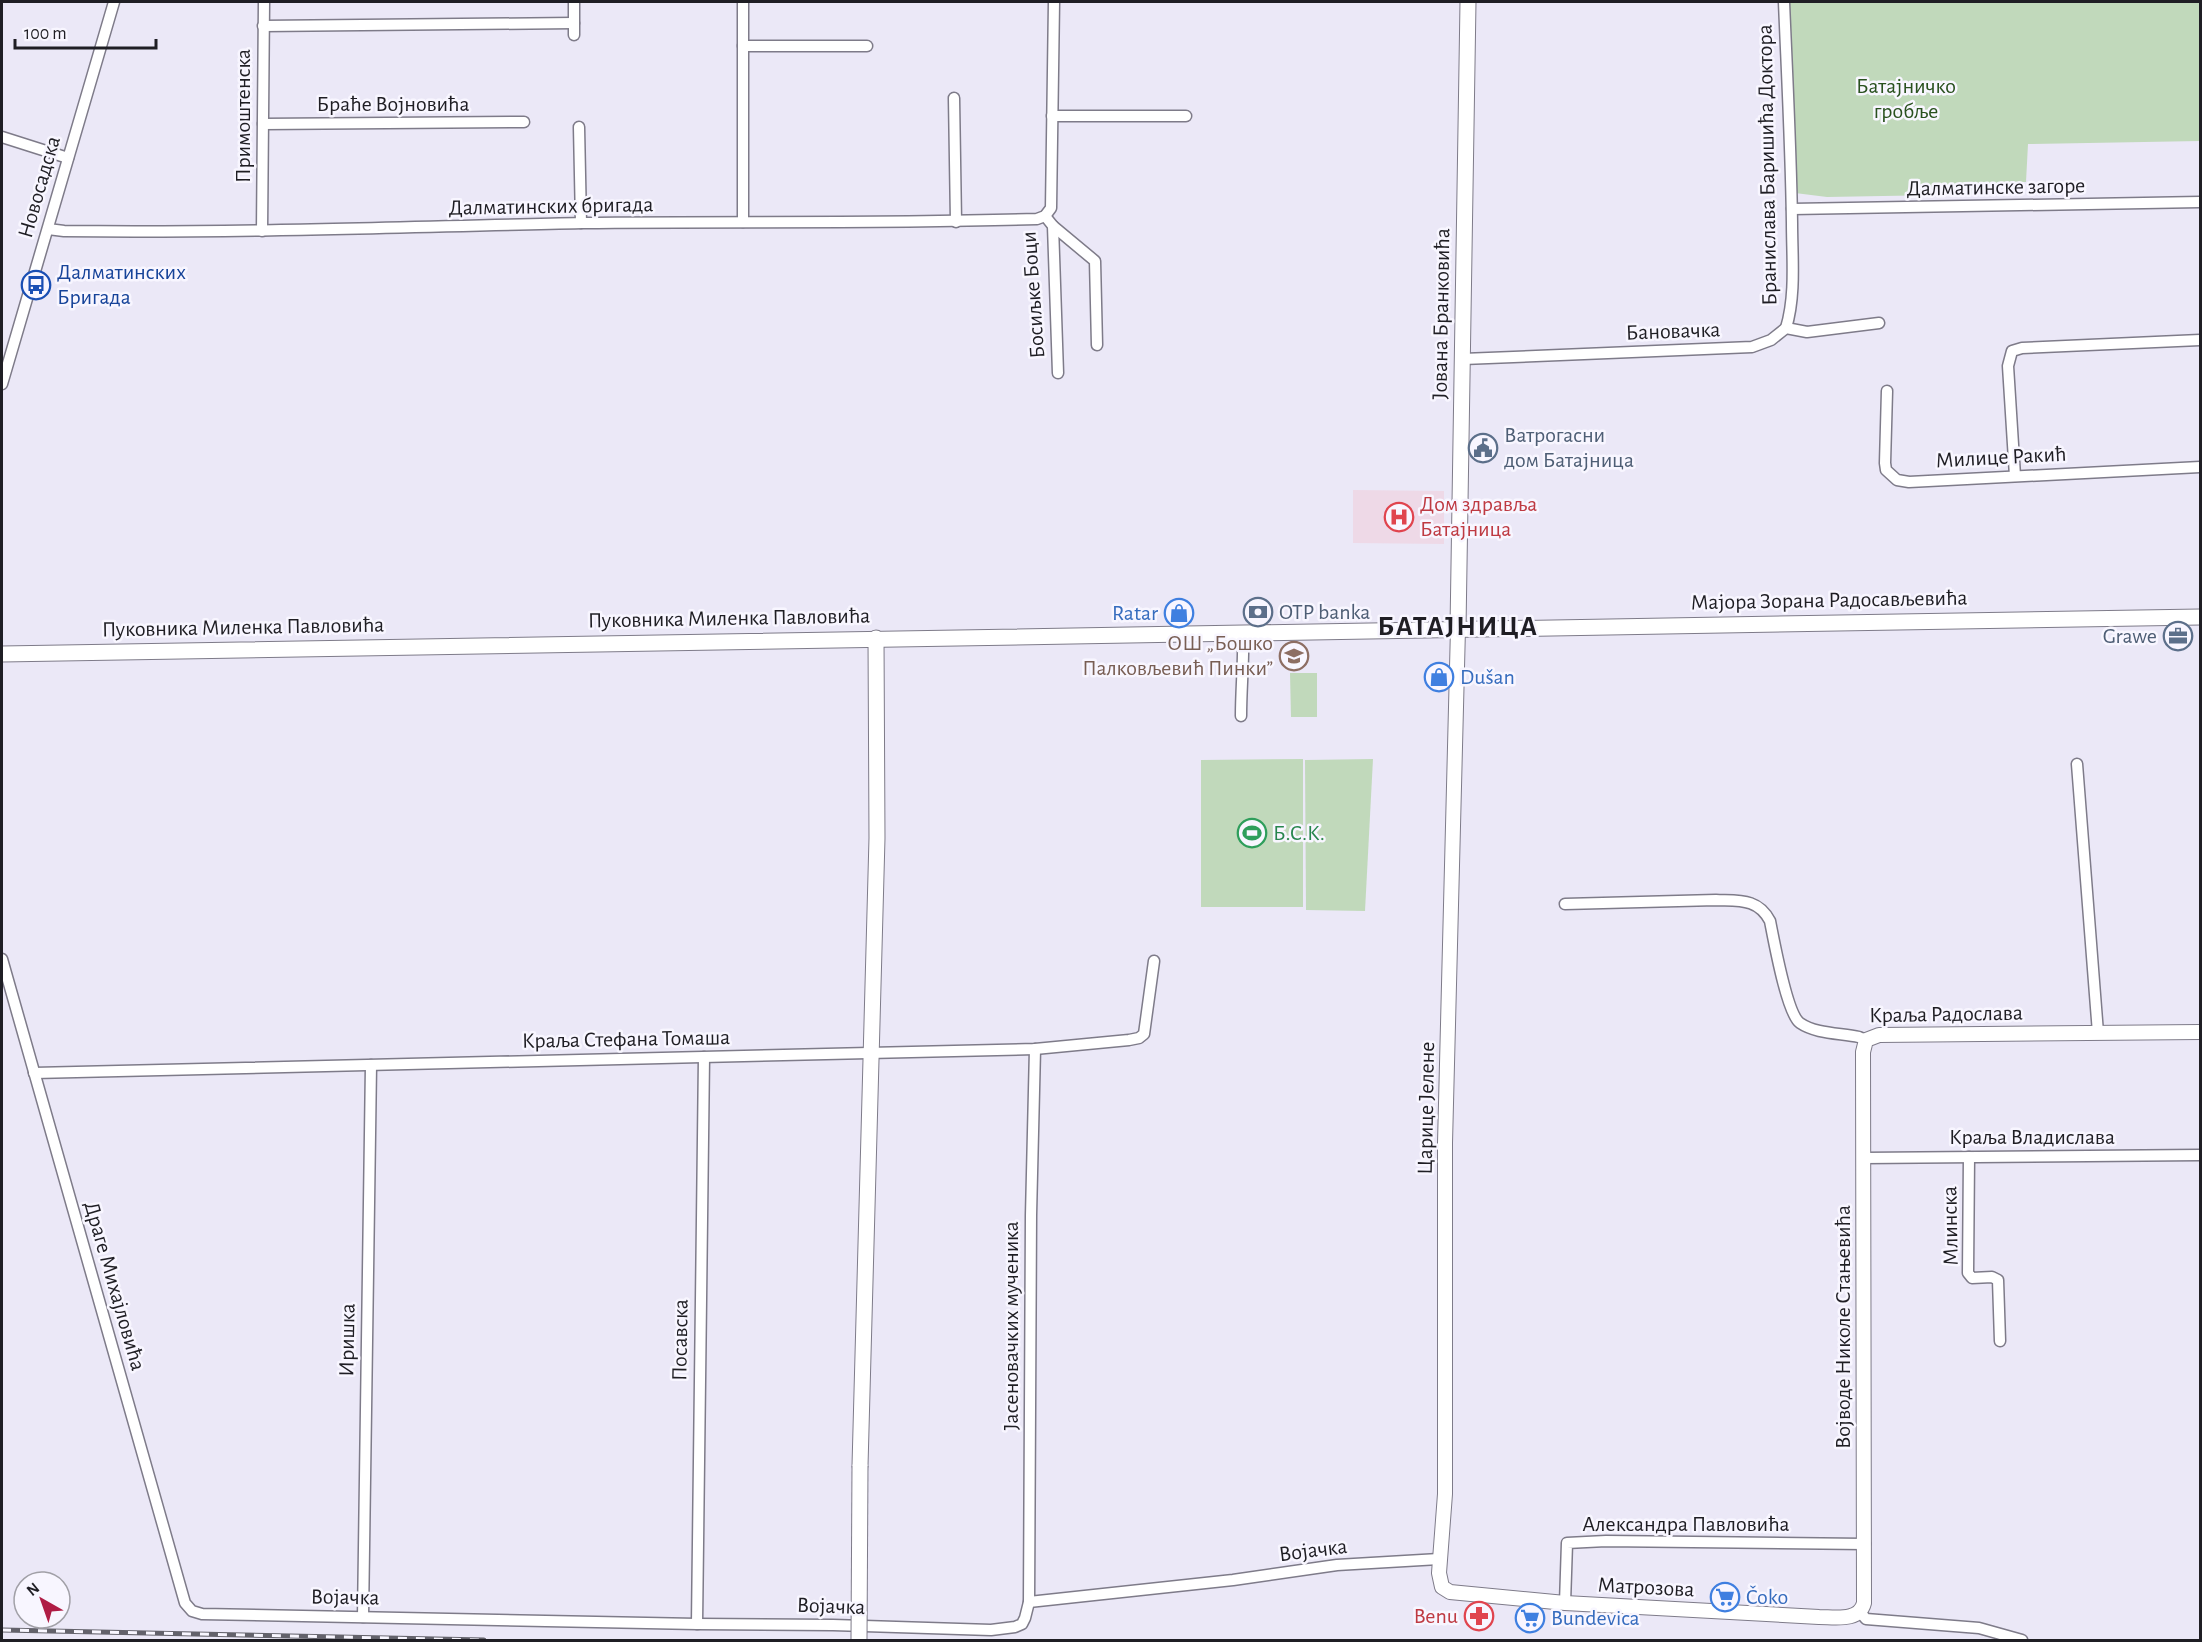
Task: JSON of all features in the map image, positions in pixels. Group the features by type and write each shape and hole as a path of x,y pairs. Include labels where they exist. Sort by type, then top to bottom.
{"main road":[{"name":"Јована Бранковића","path":"1458,628 1468,2"},
{"name":"Мајора Зорана Радосављевића","path":"1458,628 2200,617"},
{"name":"Пуковника Миленка Павловића","path":"2,654 1458,628"},
{"path":"859,1641 860,1466 877,838 876,638"}],"street":[{"name":"Новосадска","path":"2,384 111,2"},
{"name":"Примоштенска","path":"262,231 264,2"},
{"path":"574,2 574,36"},
{"path":"743,2 743,222"},
{"path":"1048,212 1054,2"},
{"name":"Бранислава Баришића Доктора","path":"1784,2 1792,209 1790,311 1786,328"},
{"path":"263,26 574,23"},
{"path":"743,46 867,46"},
{"path":"954,98 956,222"},
{"path":"1052,116 1186,116"},
{"name":"Браће Војновића","path":"263,124 524,122"},
{"path":"579,128 582,224"},
{"path":"2,136 68,158"},
{"name":"Далматинске загоре","path":"1792,209 2200,202"},
{"name":"Далматинских бригада","path":"48,229 262,231 582,224 956,222 1037,219 1048,212"},
{"name":"Босиљке Боци","path":"1048,212 1053,226 1058,373"},
{"path":"1053,226 1095,261 1097,345"},
{"path":"1786,328 1807,332 1879,323"},
{"name":"Бановачка","path":"1463,358 1752,347 1771,340 1786,328"},
{"path":"2015,476 2008,366 2012,351 2022,348 2200,340"},
{"name":"Милице Ракић","path":"1887,390 1885,463 1886,470 1897,480 1909,482 2200,467"},
{"name":"Царице Јелене","path":"1442,1587 1439,1581 1439,1559 1445,1494 1445,1143 1458,628"},
{"path":"1241,716 1243,632"},
{"path":"2077,764 2098,1033"},
{"name":"Краља Радослава","path":"1565,904 1716,900 1754,904 1764,910 1770,921 1795,1019 1808,1027 1866,1040 1879,1035 2200,1032"},
{"name":"Драге Михајловића","path":"2,960 185,1603 192,1611 202,1614"},
{"name":"Краља Стефана Томаша","path":"34,1073 1035,1049 1139,1038 1144,1034 1146,1026 1154,962"},
{"name":"Војводе Николе Стањевића","path":"1860,1612 1864,1603 1865,1544 1863,1052 1866,1040"},
{"name":"Јасеновачких мученика","path":"1029,1602 1035,1049"},
{"name":"Посавска","path":"697,1624 704,1057"},
{"name":"Иришка","path":"363,1617 371,1065"},
{"name":"Краља Владислава","path":"1864,1158 2200,1155"},
{"name":"Млинска","path":"1969,1157 1968,1273 1972,1278 1992,1277 1998,1280 2000,1341"},
{"name":"Александра Павловића","path":"1565,1603 1568,1543 1606,1541 1865,1544"},
{"name":"Војачка","path":"202,1614 991,1630 1019,1626 1025,1618 1029,1602 1233,1580 1337,1565 1439,1559"},
{"name":"Матрозова","path":"1442,1587 1450,1592 1565,1603 1819,1617 1851,1616 1860,1612 1866,1619 1979,1628 2022,1641"}],"shaded area":[{"name":"Дом здравља Батајница","path":"1353,490 1444,491 1444,544 1353,543"}],"green space":[{"name":"Батајничко гробље","path":"1789,2 2200,2 2200,141 2028,144 2026,182 2000,182 1995,194 1827,197 1795,193"},
{"path":"1290,673 1317,673 1317,717 1291,717"},
{"name":"Б.С.К.","path":"1303,759 1303,907 1201,907 1201,760"},
{"path":"1373,759 1365,911 1306,910 1305,760"}],"railway":[{"path":"2,1630 484,1640"}],"place":[{"name":"Далматинских Бригада","path":"36,285"},
{"name":"Ватрогасни дом Батајница","path":"1483,448"},
{"name":"Дом здравља Батајница","path":"1399,517"},
{"name":"OTP banka","path":"1258,612"},
{"name":"Ratar","path":"1179,613"},
{"name":"Grawe","path":"2178,636"},
{"name":"ОШ „Бошко Палковљевић Пинки”","path":"1294,656"},
{"name":"Dušan","path":"1439,677"},
{"name":"Б.С.К.","path":"1252,833"},
{"name":"Čoko","path":"1725,1597"},
{"name":"Benu","path":"1479,1616"},
{"name":"Bundevica","path":"1530,1618"}],"district":[{"name":"БАТАЈНИЦА","path":"1458,627"}]}
